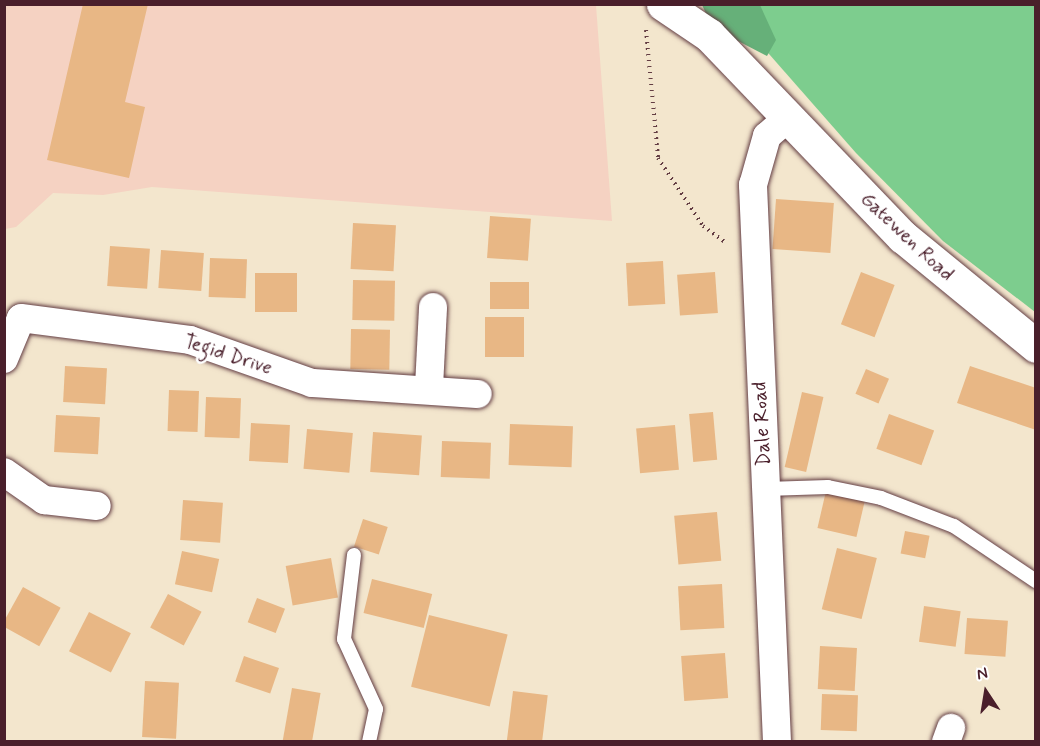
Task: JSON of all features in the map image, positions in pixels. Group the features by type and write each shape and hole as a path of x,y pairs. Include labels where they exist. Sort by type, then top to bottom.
{"main road":[{"name":"Gatewen Road","path":"654,10 709,35 903,237 1035,346"}],"street":[{"name":"Dale Road","path":"777,741 753,264 757,158 767,136 788,118"},
{"path":"429,387 433,307"},
{"name":"Tegid Drive","path":"4,359 21,318 190,340 312,383 429,387 478,394"},
{"path":"4,472 44,500 98,506"}],"lane":[{"path":"766,489 828,487 881,498 954,526 1035,581"},
{"path":"354,555 344,639 376,709 369,741"}],"path":[{"path":"654,10 658,158 703,226 753,264"}],"shaded area":[{"path":"4,5 596,5 612,221 152,187 103,195 53,193 16,227 5,229"}],"green space":[{"path":"702,5 760,5 776,40 767,56 713,28"},
{"path":"726,5 1035,5 1035,312 943,241 856,153"}],"building":[{"path":"83,4 148,4 125,102 145,107 129,178 47,160"},
{"path":"776,199 834,203 830,253 773,249"},
{"path":"490,216 531,219 528,261 487,258"},
{"path":"353,223 396,225 394,271 351,269"},
{"path":"110,246 150,249 147,289 107,286"},
{"path":"161,250 204,253 201,291 158,288"},
{"path":"210,258 247,259 246,298 209,297"},
{"path":"663,261 665,304 628,306 626,263"},
{"path":"715,272 718,313 680,316 677,275"},
{"path":"861,272 895,285 875,337 841,324"},
{"path":"255,273 297,273 297,312 255,312"},
{"path":"353,280 395,281 394,321 352,320"},
{"path":"490,282 529,282 529,309 490,309"},
{"path":"485,317 524,317 524,357 485,357"},
{"path":"351,329 390,330 389,370 350,369"},
{"path":"65,366 107,368 105,404 63,402"},
{"path":"970,366 1036,388 1036,430 957,403"},
{"path":"866,369 889,379 878,404 855,394"},
{"path":"169,390 199,391 198,432 168,431"},
{"path":"802,392 823,397 806,472 785,467"},
{"path":"206,397 241,398 240,438 205,437"},
{"path":"713,412 717,460 693,462 689,414"},
{"path":"889,414 934,430 921,465 876,449"},
{"path":"56,415 100,417 98,454 54,452"},
{"path":"251,423 290,425 288,463 249,461"},
{"path":"510,424 573,426 572,467 509,465"},
{"path":"675,425 679,470 640,473 636,428"},
{"path":"307,429 353,433 349,473 304,469"},
{"path":"373,432 422,435 419,475 370,472"},
{"path":"442,441 491,443 490,479 441,477"},
{"path":"826,491 865,500 856,537 817,528"},
{"path":"183,500 223,503 220,543 180,540"},
{"path":"717,512 721,561 678,565 674,516"},
{"path":"363,519 388,527 379,555 354,547"},
{"path":"905,531 930,536 925,558 901,554"},
{"path":"837,548 877,558 862,619 822,609"},
{"path":"182,551 219,559 212,592 175,584"},
{"path":"331,558 338,597 293,605 286,566"},
{"path":"372,579 432,594 424,628 364,613"},
{"path":"722,584 724,628 680,630 678,586"},
{"path":"23,587 61,608 39,646 4,627 4,621"},
{"path":"168,594 202,612 184,645 150,628"},
{"path":"257,598 285,609 276,633 248,622"},
{"path":"924,606 961,611 956,647 919,642"},
{"path":"89,612 131,633 111,673 69,651"},
{"path":"429,615 508,635 490,706 411,687"},
{"path":"967,618 1008,621 1005,657 964,654"},
{"path":"820,646 857,648 855,691 818,689"},
{"path":"725,653 728,698 684,701 681,656"},
{"path":"244,656 279,668 270,694 235,682"},
{"path":"145,681 179,683 176,739 142,737"},
{"path":"292,688 321,693 312,742 282,742"},
{"path":"513,691 548,695 542,742 507,742"},
{"path":"822,694 858,695 857,731 821,730"}]}
